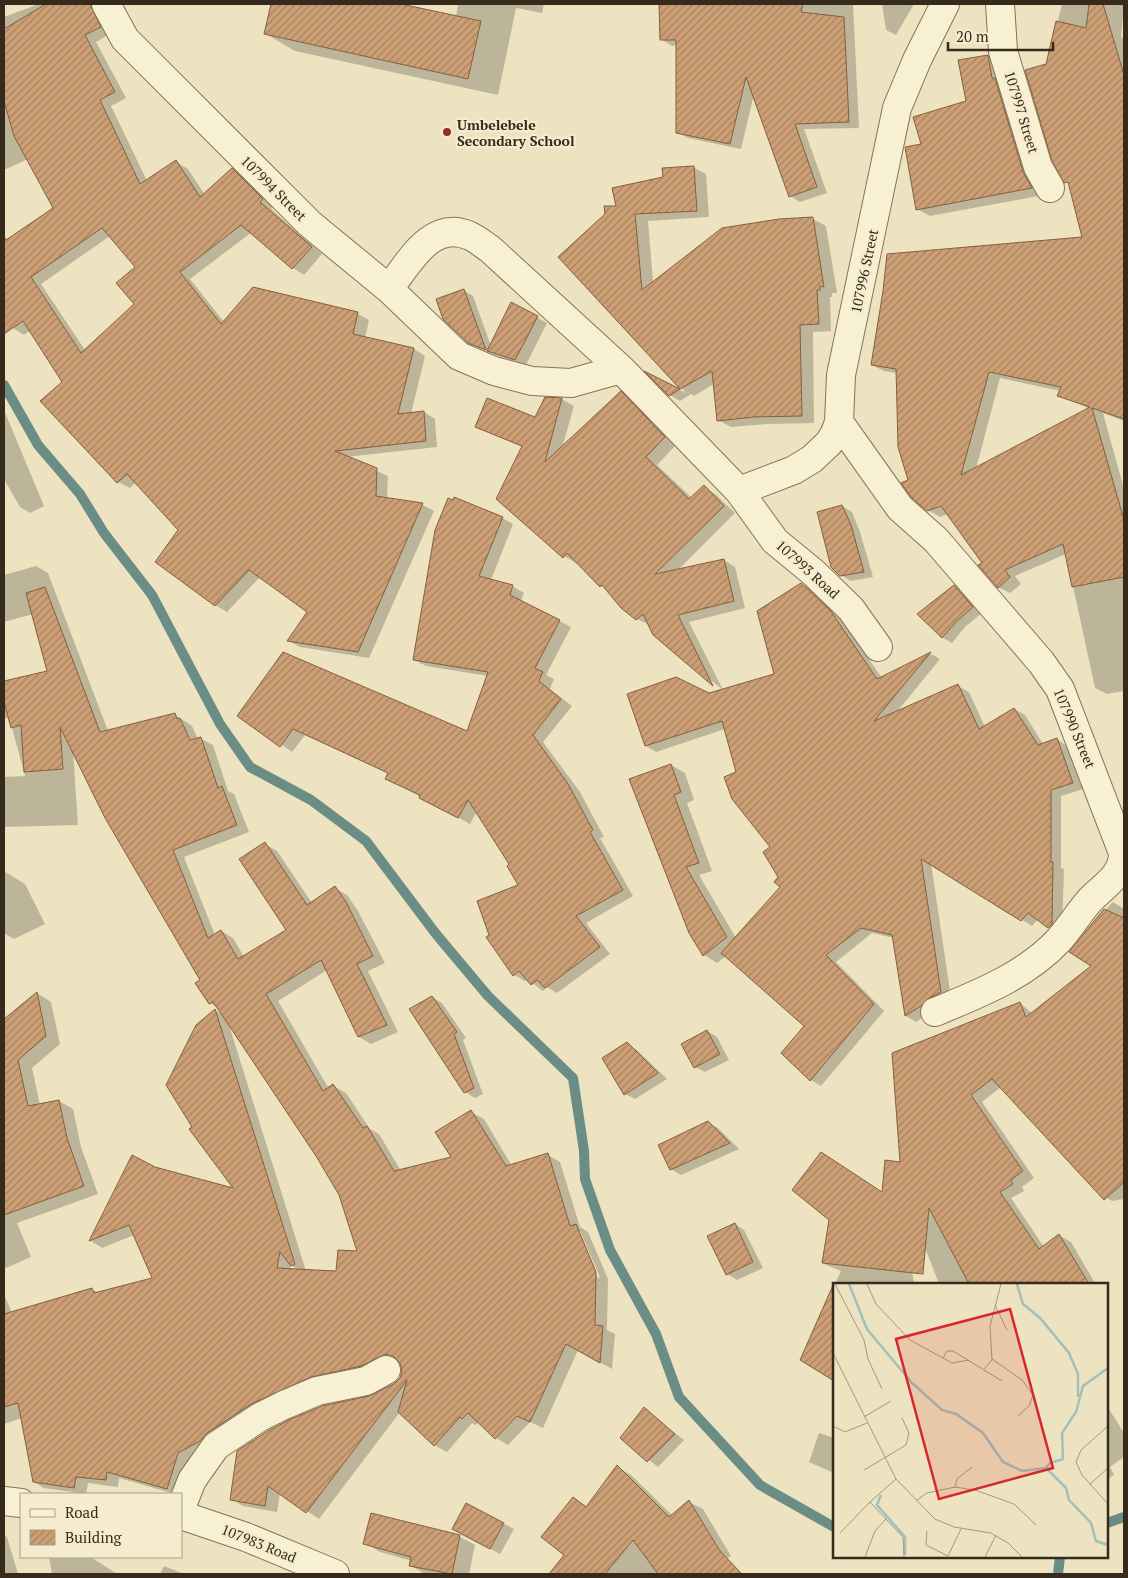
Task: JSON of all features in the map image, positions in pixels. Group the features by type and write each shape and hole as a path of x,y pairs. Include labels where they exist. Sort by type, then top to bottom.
{"street":[{"name":"107994 Street","path":"106,4 125,39 310,224 389,289 459,356 494,371 532,381 571,383 621,369"},
{"name":"107996 Street","path":"739,491 794,470 812,460 829,444 839,422 841,375 896,108 945,4"},
{"name":"107997 Street","path":"1000,4 1003,51 1038,167 1050,188"},
{"name":"107993 Road","path":"389,289 422,247 437,234 450,232 469,235 497,255 621,369 739,491 775,541 814,573 851,609 878,647"},
{"name":"107990 Street","path":"839,422 900,508 936,540 1041,662 1060,689 1122,853 1121,868 1086,904 1057,943 1012,978 935,1012"},
{"path":"182,1505 192,1480 216,1446 260,1417 284,1405 317,1391 366,1381 386,1370"},
{"path":"4,1501 20,1503"},
{"name":"107983 Road","path":"182,1515 246,1537 335,1574"}],"building":[{"path":"46,4 90,4 101,27 85,35 115,92 100,100 140,184 176,160 200,197 232,168 263,199 260,202 312,247 292,269 241,225 180,272 221,324 253,287 358,312 353,334 414,348 398,414 424,411 426,441 335,451 377,468 376,496 423,503 358,652 287,641 307,612 249,570 215,606 155,562 178,530 127,474 117,483 40,401 62,382 23,321 4,334 4,236 6,240 53,208 14,136 4,101 4,29","holes":["102,228 135,267 116,283 134,304 81,353 31,277"]},
{"path":"271,4 401,4 481,21 468,79 264,34"},
{"path":"659,4 803,4 801,12 844,17 849,122 795,124 817,187 789,197 746,77 730,144 676,133 676,40 660,40"},
{"path":"1089,4 1103,4 1124,75 1124,419 1092,408 1124,520 1124,577 1072,587 1063,544 1005,570 1010,577 998,588 978,565 982,563 941,506 927,511 912,498 901,483 908,480 898,447 896,369 871,365 887,254 1082,237 1068,182 1064,183 1052,161 1025,70 1046,64 1056,21 1086,28","holes":["989,372 1061,387 1057,396 1090,407 961,475"]},
{"path":"988,55 992,78 995,78 1023,172 1032,188 916,210 905,147 921,144 913,117 966,101 958,60"},
{"path":"694,166 697,211 635,214 642,290 722,228 779,219 813,217 824,287 820,286 820,290 817,290 819,324 800,325 802,416 754,417 717,421 712,371 680,389 558,257 605,214 604,206 616,206 612,188 663,177 662,168"},
{"path":"464,289 486,350 468,343 443,319 436,299"},
{"path":"511,302 538,316 515,360 487,351"},
{"path":"644,371 680,389 669,396"},
{"path":"621,391 665,437 646,457 689,499 704,485 724,506 655,574 724,559 734,601 678,615 713,686 653,635 643,614 636,620 621,608 602,585 600,587 567,553 563,558 496,499 522,446 475,427 487,398 535,417 545,397 562,398 545,462"},
{"path":"454,497 503,517 479,576 513,585 510,595 560,620 535,668 543,672 539,681 561,699 533,735 568,784 593,830 590,832 623,890 576,916 600,947 545,988 537,980 531,985 519,971 513,976 486,937 489,935 477,901 518,885 507,866 509,864 468,800 458,818 419,798 420,795 385,779 388,773 293,729 280,747 237,716 283,652 467,731 488,672 413,660 435,530 448,498 453,500"},
{"path":"842,505 851,525 864,572 840,576 831,567 817,512"},
{"path":"801,583 830,610 877,679 931,652 874,721 958,684 979,729 1014,708 1038,745 1057,738 1073,783 1051,790 1052,924 1048,928 1028,913 1021,921 921,859 941,992 929,998 921,1006 905,1016 892,935 861,928 826,955 874,1004 810,1081 781,1053 804,1026 721,953 780,887 774,882 778,877 763,852 770,847 732,799 724,777 736,772 722,721 645,746 627,694 676,677 709,693 774,674 757,611"},
{"path":"954,585 973,607 942,638 917,614"},
{"path":"45,587 100,732 175,713 177,719 180,718 190,740 201,737 218,788 222,786 237,825 173,850 208,938 221,930 238,959 286,930 239,859 265,842 307,905 335,886 346,902 373,956 357,964 387,1025 358,1037 321,960 266,994 323,1091 333,1084 363,1128 367,1126 394,1171 451,1157 435,1132 471,1110 506,1166 548,1153 570,1226 576,1224 596,1272 595,1325 603,1326 600,1363 566,1344 530,1422 517,1416 495,1439 468,1413 462,1419 460,1417 434,1446 398,1412 407,1380 306,1513 268,1486 265,1506 230,1500 237,1451 291,1419 322,1406 369,1396 394,1384 400,1378 402,1371 400,1363 394,1357 386,1354 361,1366 311,1377 251,1404 207,1433 200,1441 178,1453 167,1489 107,1472 106,1480 76,1477 74,1488 33,1482 18,1403 4,1407 4,1314 92,1288 94,1293 152,1278 129,1225 89,1241 132,1155 155,1167 233,1188 189,1129 192,1127 166,1085 196,1025 215,1009 295,1264 291,1266 280,1252 277,1268 336,1271 338,1250 357,1251 339,1195 316,1156 224,1018 213,1002 209,1004 195,983 200,980 105,818 60,727 63,769 24,772 21,725 11,728 4,702 4,681 47,671 26,593"},
{"path":"671,764 681,792 674,795 699,863 686,867 727,937 703,956 689,933 629,779"},
{"path":"1104,909 1124,918 1124,1182 1104,1200 992,1079 971,1095 1023,1171 1011,1180 1013,1184 1000,1192 1039,1249 1059,1234 1088,1283 968,1283 929,1208 923,1274 822,1263 829,1220 792,1190 821,1152 882,1192 885,1160 900,1162 892,1053 1020,1002 1026,1017 1091,966 1069,952"},
{"path":"37,992 46,1036 18,1060 28,1106 59,1100 67,1138 84,1186 4,1215 4,1019"},
{"path":"432,996 457,1032 454,1034 474,1088 464,1093 409,1009"},
{"path":"707,1030 720,1054 694,1068 681,1044"},
{"path":"627,1042 658,1073 624,1095 602,1058"},
{"path":"708,1121 730,1143 670,1170 658,1145"},
{"path":"735,1223 753,1262 726,1275 707,1236"},
{"path":"833,1285 833,1380 800,1360"},
{"path":"644,1407 675,1434 647,1462 620,1438"},
{"path":"617,1465 669,1517 689,1500 720,1551 742,1574 658,1574 633,1540 605,1574 549,1574 564,1555 541,1537 573,1497 586,1507"},
{"path":"466,1503 504,1523 490,1549 452,1529"},
{"path":"371,1513 460,1535 452,1574 409,1566 411,1557 363,1544"}],"waterway":[{"path":"4,385 38,445 80,494 104,533 152,595 220,724 250,767 311,800 366,841 436,934 488,996 573,1078 584,1151 585,1179 610,1250 656,1334 679,1397 760,1485 833,1526"},
{"path":"1108,1523 1124,1517"},
{"path":"1058,1574 1060,1558"}],"place":[{"name":"Umbelebele Secondary School","path":"447,132"}]}
